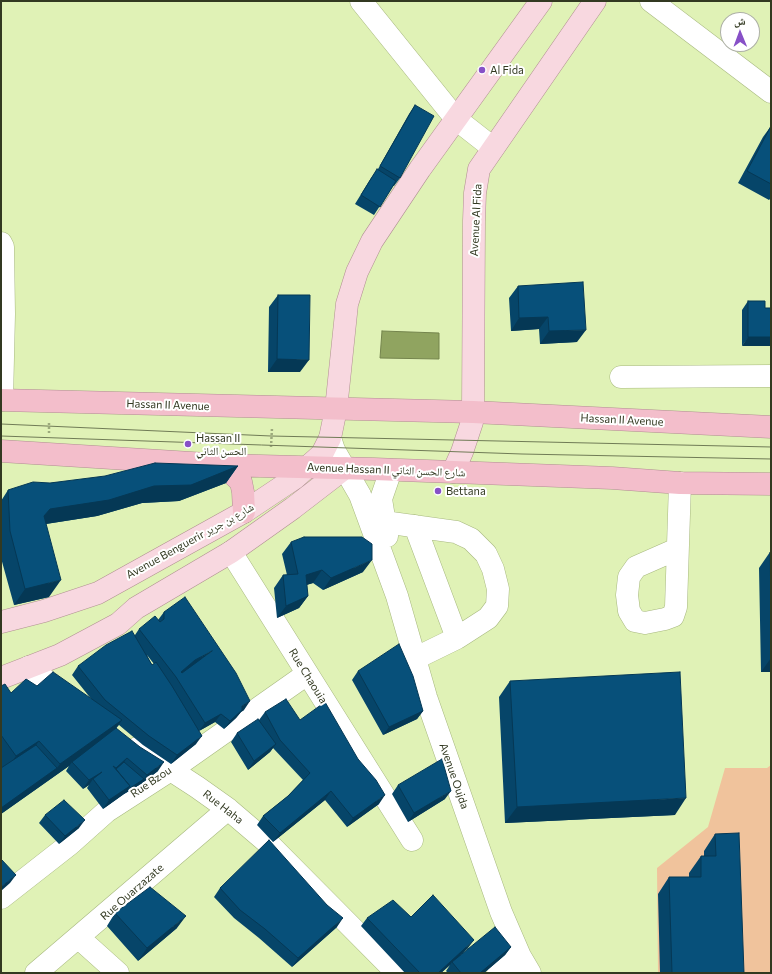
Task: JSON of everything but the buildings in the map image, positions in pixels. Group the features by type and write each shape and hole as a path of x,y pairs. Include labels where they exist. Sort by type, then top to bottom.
{"highway":[{"name":"Hassan II Avenue","path":"1,400 336,409"},
{"path":"336,409 473,412"},
{"name":"Hassan II Avenue","path":"473,412 771,428"},
{"name":"Avenue Hassan II شارع الحسن الثاني","path":"1,451 223,465 612,478 680,483 771,484"},
{"path":"223,465 241,482 244,492 244,512"}],"main road":[{"path":"336,409 347,304 357,272 372,241 420,169 541,1"},
{"name":"Avenue Al Fida","path":"453,472 462,452 472,422 473,412 475,192 479,169 595,1"},
{"name":"Avenue Benguerir شارع بن جرير","path":"1,622 44,611 98,593 244,512 310,467 322,454 330,438 336,409"},
{"path":"1,678 60,655 118,624 136,608 231,552 299,504 345,468"}],"street":[{"path":"361,1 456,119 493,148"},
{"path":"651,1 771,92"},
{"path":"1,243 3,247 4,314 1,400"},
{"path":"621,377 771,376"},
{"name":"Avenue Oujda","path":"330,438 334,450 360,495 389,575 414,659 501,912 525,965"},
{"name":"Avenue Oujda","path":"389,575 387,533 381,499 391,470"},
{"path":"677,549 680,483"},
{"path":"384,522 456,532 471,539 486,554 493,569 498,589 497,606 488,618 457,638 414,659"},
{"path":"415,526 457,638"},
{"name":"Rue Chaouia","path":"231,552 412,840"},
{"path":"118,624 132,643"},
{"path":"29,667 86,711"},
{"name":"Rue Bzou","path":"1,898 70,844 107,811 172,769 199,739 307,674"},
{"name":"Rue Haha","path":"122,735 143,753 162,765 172,769 228,809 269,844 396,973"},
{"name":"Rue Ouarzazate","path":"36,973 79,938 228,809"},
{"path":"79,938 118,973"},
{"path":"498,973 525,965"}],"path":[{"path":"49,454 50,402"}],"shaded area":[{"path":"382,331 439,333 439,359 380,358"},
{"path":"771,765 771,973 658,973 657,868 708,827 725,768 767,768"}],"tram line":[{"path":"1,424 271,436 771,447"},
{"path":"1,436 522,454 771,459"}],"place":[{"name":"Al Fida","path":"482,70"},
{"name":"Hassan II الحسن الثاني","path":"188,444"},
{"name":"Bettana","path":"438,491"}]}
